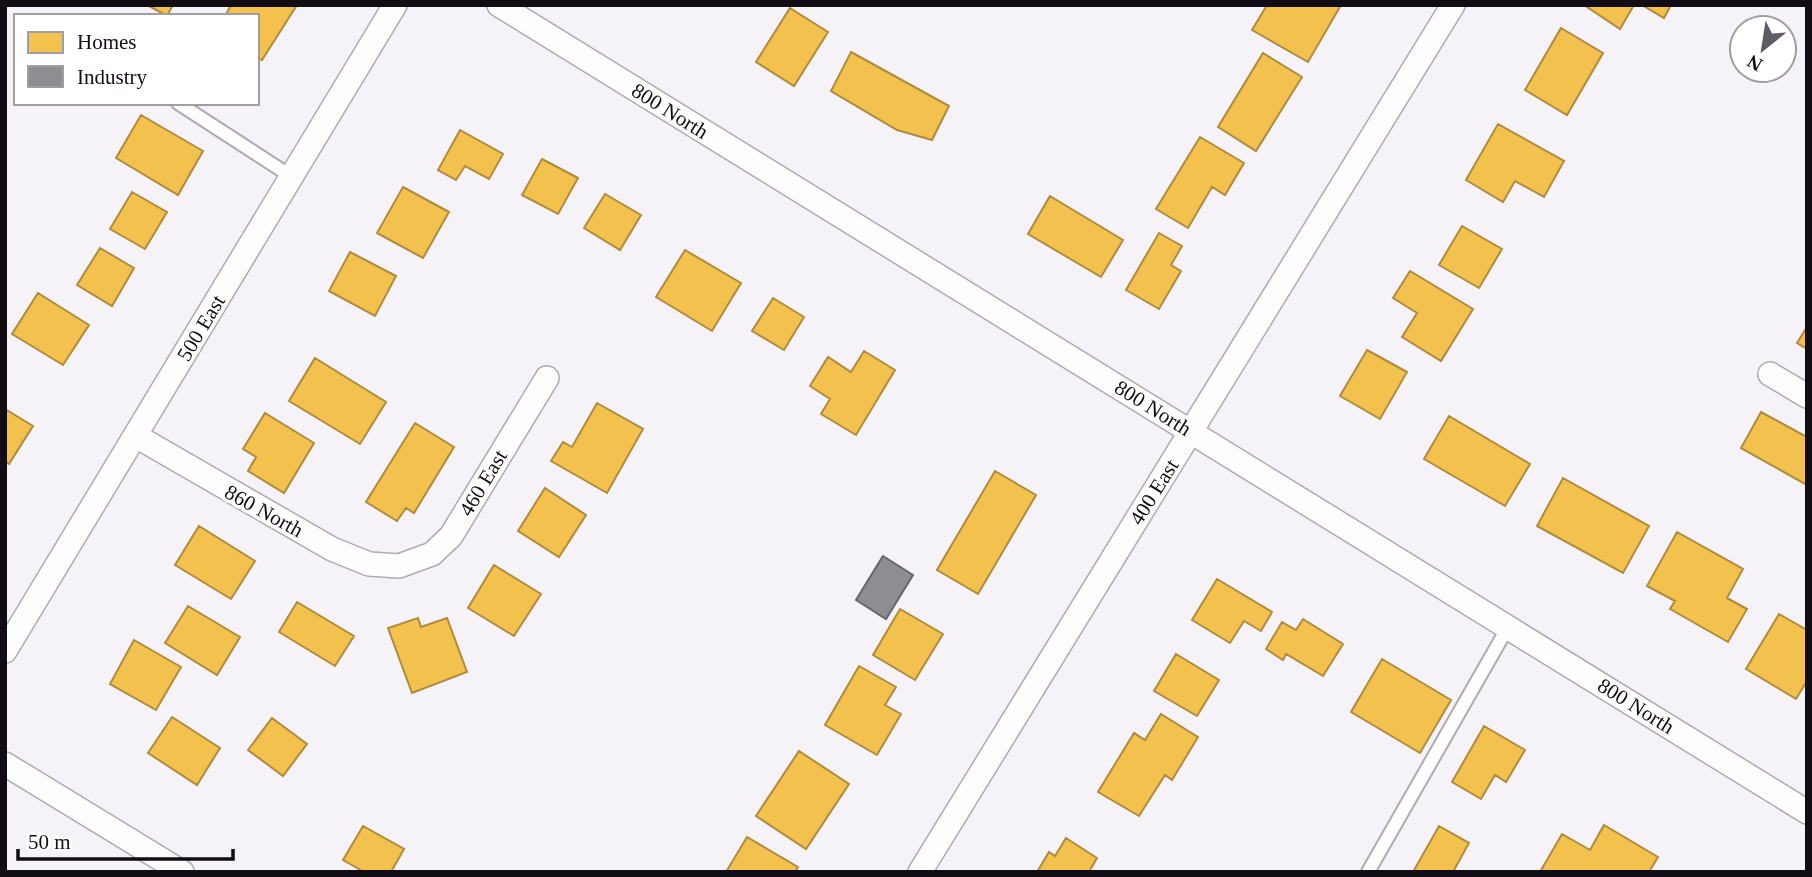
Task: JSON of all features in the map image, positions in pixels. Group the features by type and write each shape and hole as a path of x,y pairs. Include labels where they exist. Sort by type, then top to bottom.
{"street":[{"name":"500 East","path":"5,651 395,5"},
{"name":"800 North","path":"499,5 1807,811"},
{"name":"400 East","path":"920,872 1453,5"},
{"path":"1770,374 1807,396"},
{"name":"460 East","path":"399,566 432,554 451,536 547,378"},
{"name":"860 North","path":"136,436 332,549 369,564 399,566"},
{"path":"5,764 182,872"}],"lane":[{"path":"181,105 292,177"},
{"path":"1368,872 1508,627"}],"building: Homes":[{"path":"147,5 173,5 168,14"},
{"path":"231,5 297,5 262,60 259,59 259,14 226,14"},
{"path":"1267,5 1341,5 1308,62 1252,30"},
{"path":"1584,5 1634,5 1620,29"},
{"path":"1642,5 1671,5 1664,18"},
{"path":"790,8 828,32 794,86 756,62"},
{"path":"1561,28 1603,53 1567,115 1525,90"},
{"path":"851,52 949,106 932,140 897,130 831,91"},
{"path":"1263,53 1302,77 1256,151 1218,127"},
{"path":"141,115 203,151 178,195 116,158"},
{"path":"1498,124 1564,161 1544,197 1515,181 1503,202 1466,180"},
{"path":"460,130 503,154 489,179 465,166 456,180 438,170"},
{"path":"1200,137 1244,163 1225,195 1212,187 1188,228 1156,209"},
{"path":"542,159 578,178 558,214 522,195"},
{"path":"403,187 449,212 423,258 377,233"},
{"path":"132,192 167,212 145,249 110,229"},
{"path":"605,194 641,215 620,250 584,228"},
{"path":"1050,196 1123,240 1101,277 1028,234"},
{"path":"1462,226 1502,249 1479,288 1439,265"},
{"path":"1159,233 1182,246 1171,265 1181,271 1159,309 1126,290"},
{"path":"100,248 134,268 112,306 77,285"},
{"path":"685,250 741,283 712,331 656,297"},
{"path":"350,252 396,276 375,316 329,291"},
{"path":"1410,271 1473,309 1441,361 1402,337 1417,313 1393,298"},
{"path":"38,293 89,325 63,365 12,334"},
{"path":"773,298 804,317 784,350 752,331"},
{"path":"1807,327 1807,349 1797,343"},
{"path":"1367,350 1407,372 1380,419 1340,396"},
{"path":"864,351 895,370 856,435 821,414 830,399 810,386 828,357 851,372"},
{"path":"315,358 386,402 360,444 289,401"},
{"path":"597,403 643,429 607,493 551,461 563,442 572,447"},
{"path":"5,409 33,426 9,464 5,461"},
{"path":"1761,412 1807,437 1807,485 1741,448"},
{"path":"265,413 314,443 284,493 248,471 256,457 243,449"},
{"path":"1449,416 1530,464 1505,506 1424,459"},
{"path":"415,423 454,447 414,513 406,508 397,521 366,502"},
{"path":"995,471 1036,495 978,594 937,570"},
{"path":"1563,478 1649,526 1623,573 1537,526"},
{"path":"545,488 586,515 559,557 518,531"},
{"path":"199,526 255,561 231,599 175,565"},
{"path":"1677,532 1743,569 1727,598 1747,609 1728,642 1670,609 1675,601 1647,586"},
{"path":"494,565 541,594 514,636 468,608"},
{"path":"1217,579 1272,612 1261,631 1244,621 1230,643 1192,620"},
{"path":"297,602 354,636 335,666 279,632"},
{"path":"188,606 240,637 217,675 165,643"},
{"path":"900,609 943,634 915,680 873,655"},
{"path":"1779,614 1807,630 1807,681 1796,699 1746,669"},
{"path":"418,618 421,627 447,618 467,672 412,693 388,628"},
{"path":"1303,619 1343,644 1323,676 1286,654 1283,660 1266,649 1282,622 1296,630"},
{"path":"134,640 181,667 156,710 110,684"},
{"path":"1176,654 1219,680 1197,716 1154,691"},
{"path":"1382,659 1451,700 1420,753 1351,712"},
{"path":"859,666 896,687 885,705 901,714 877,755 825,725"},
{"path":"1161,714 1198,737 1172,780 1165,775 1139,816 1098,792 1134,733 1145,740"},
{"path":"172,717 220,748 197,785 148,753"},
{"path":"272,718 307,744 283,776 248,750"},
{"path":"1484,726 1525,750 1506,782 1495,775 1481,799 1452,782"},
{"path":"799,751 849,784 806,849 756,816"},
{"path":"1604,825 1658,857 1649,872 1540,872 1562,834 1590,850"},
{"path":"363,826 404,849 391,872 364,872 343,860"},
{"path":"1439,826 1469,843 1453,872 1413,872"},
{"path":"747,837 798,867 795,872 726,872"},
{"path":"1066,838 1097,858 1089,872 1037,872 1049,852 1055,856"}],"building: Industry":[{"path":"883,556 913,575 886,619 856,600"}]}
